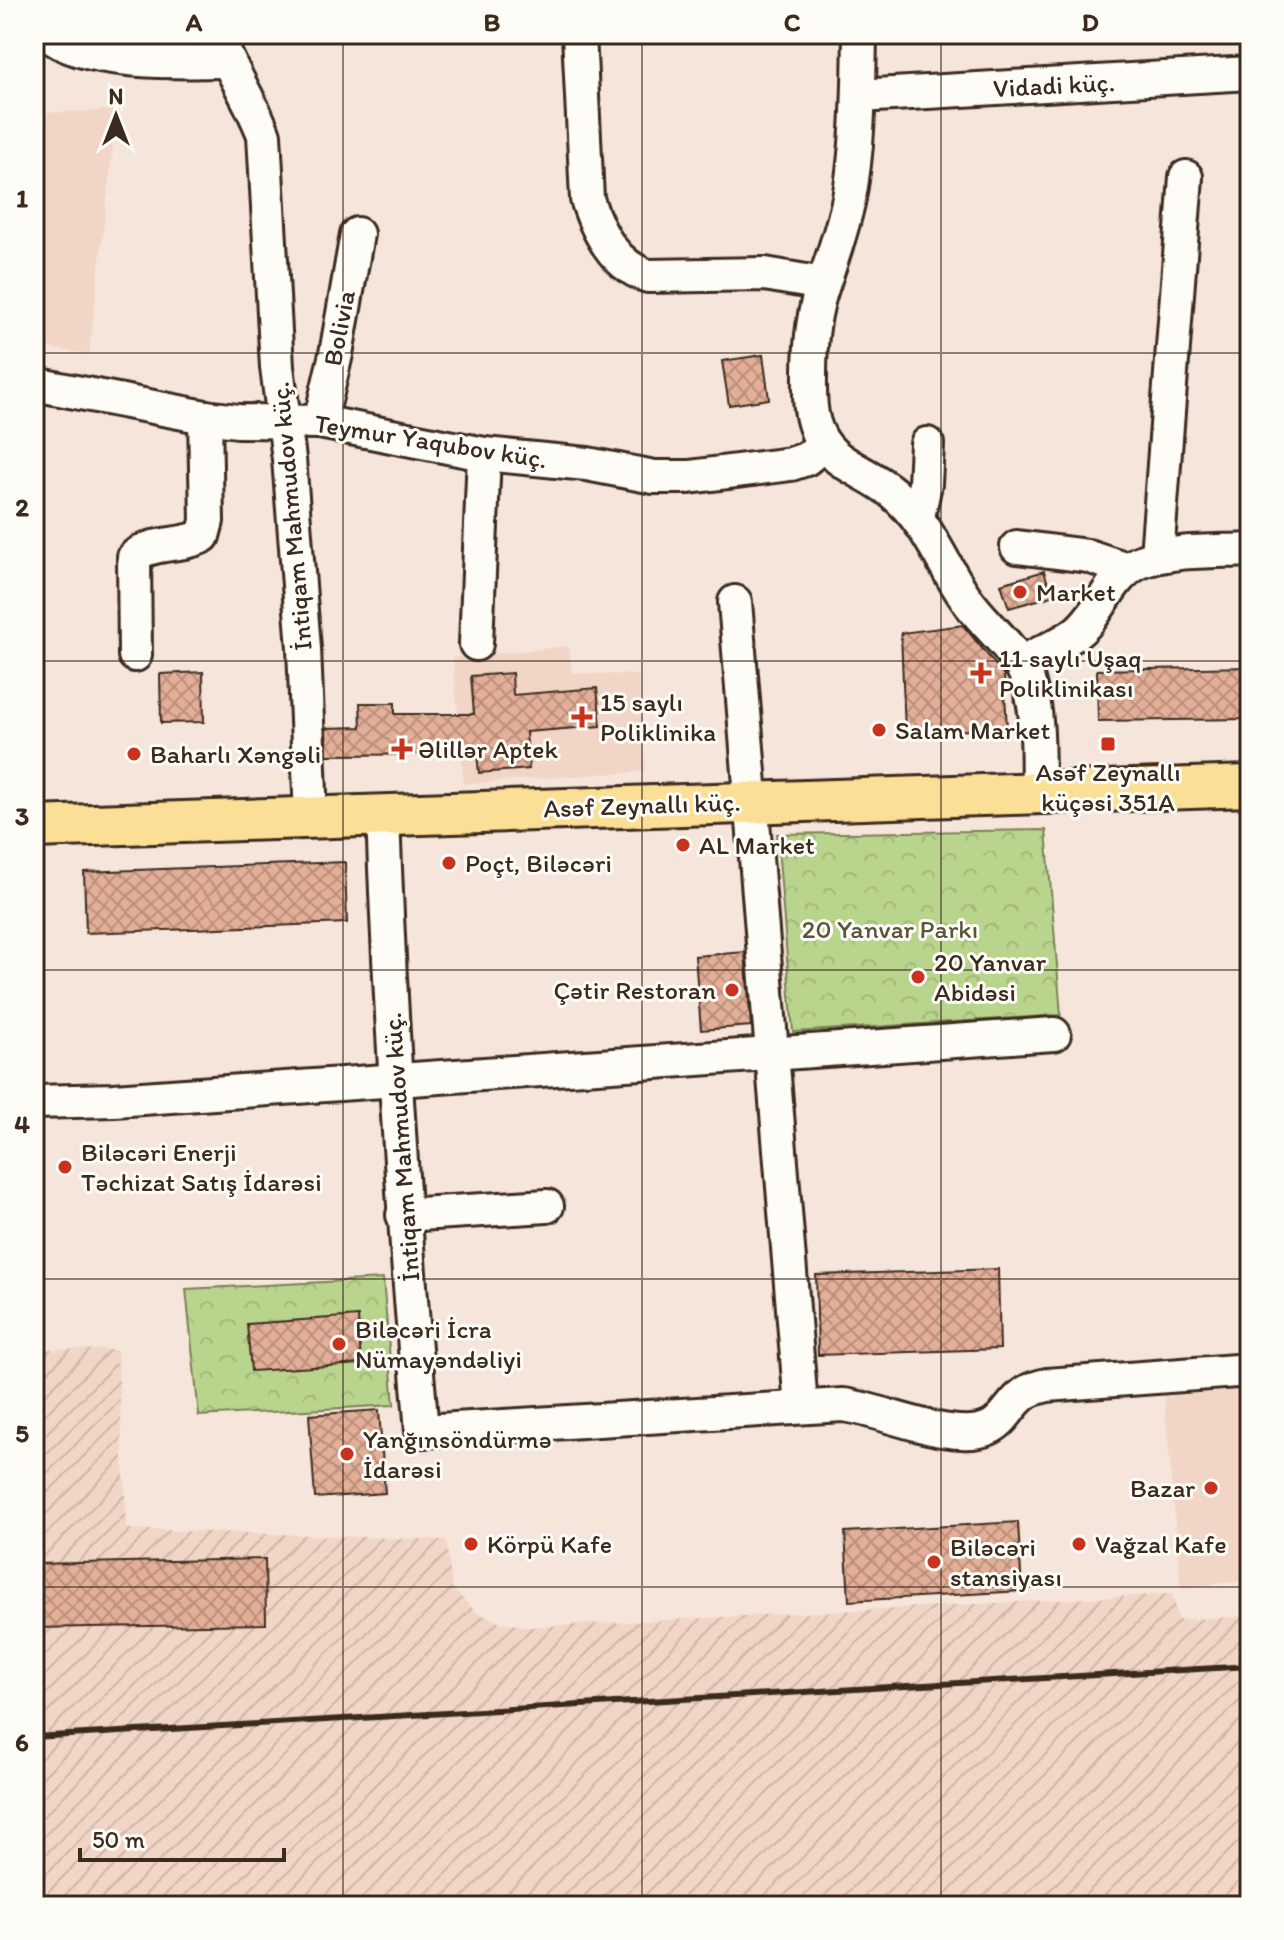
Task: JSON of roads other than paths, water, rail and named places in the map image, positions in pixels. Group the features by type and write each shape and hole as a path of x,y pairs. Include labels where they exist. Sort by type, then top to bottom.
{"main road":[{"name":"Asəf Zeynallı küç.","path":"34,827 1250,786"}],"street":[{"path":"48,34 79,49 121,58 177,62 222,47"},
{"path":"579,34 587,199 594,222 620,259 634,272 648,276 765,274 823,284"},
{"path":"860,34 859,96 850,195 833,262 823,284 810,352 810,397 814,422 823,445 839,460 891,491 918,517 966,598 1021,663 1035,711 1038,793"},
{"name":"İntiqam Mahmudov küç.","path":"222,47 264,135 277,367 304,648 311,817"},
{"name":"Vidadi küç.","path":"859,96 1250,73"},
{"path":"1157,556 1186,177"},
{"name":"Bolivia","path":"320,422 336,354 357,234"},
{"name":"Teymur Yaqubov küç.","path":"34,384 205,417 320,422 484,454 587,464 654,477 689,477 791,464 806,459 823,445"},
{"path":"135,655 134,557 141,550 192,542 203,536 207,521 205,417"},
{"path":"918,517 925,484 927,444"},
{"path":"476,644 484,454"},
{"path":"1017,547 1088,556 1127,569"},
{"path":"1021,663 1076,633 1127,569 1157,556 1250,550"},
{"path":"735,602 801,1406 867,1408 946,1431 967,1433 989,1428 1003,1419 1026,1392 1047,1385 1250,1370"},
{"name":"İntiqam Mahmudov küç.","path":"383,814 403,1215 422,1431 801,1406"},
{"path":"34,1102 397,1081 1054,1034"},
{"path":"403,1215 547,1206"}],"railway":[{"path":"34,1737 1250,1666"}],"place":[{"name":"Market","path":"1020,592"},
{"name":"11 saylı Uşaq Poliklinikası","path":"981,673"},
{"name":"15 saylı Poliklinika","path":"582,717"},
{"name":"Salam Market","path":"879,730"},
{"name":"Asəf Zeynallı küçəsi 351A","path":"1108,744"},
{"name":"Əlillər Aptek","path":"402,749"},
{"name":"Baharlı Xəngəli","path":"134,754"},
{"name":"AL Market","path":"683,845"},
{"name":"Poçt, Biləcəri","path":"449,863"},
{"name":"20 Yanvar Abidəsi","path":"918,977"},
{"name":"Çətir Restoran","path":"732,990"},
{"name":"Biləcəri Enerji Təchizat Satış İdarəsi","path":"65,1167"},
{"name":"Biləcəri İcra Nümayəndəliyi","path":"339,1344"},
{"name":"Yanğınsöndürmə İdarəsi","path":"347,1454"},
{"name":"Bazar","path":"1211,1488"},
{"name":"Körpü Kafe","path":"471,1544"},
{"name":"Vağzal Kafe","path":"1079,1544"},
{"name":"Biləcəri stansiyası","path":"934,1562"}],"park label":[{"name":"20 Yanvar Parkı","path":"890,929"}]}
